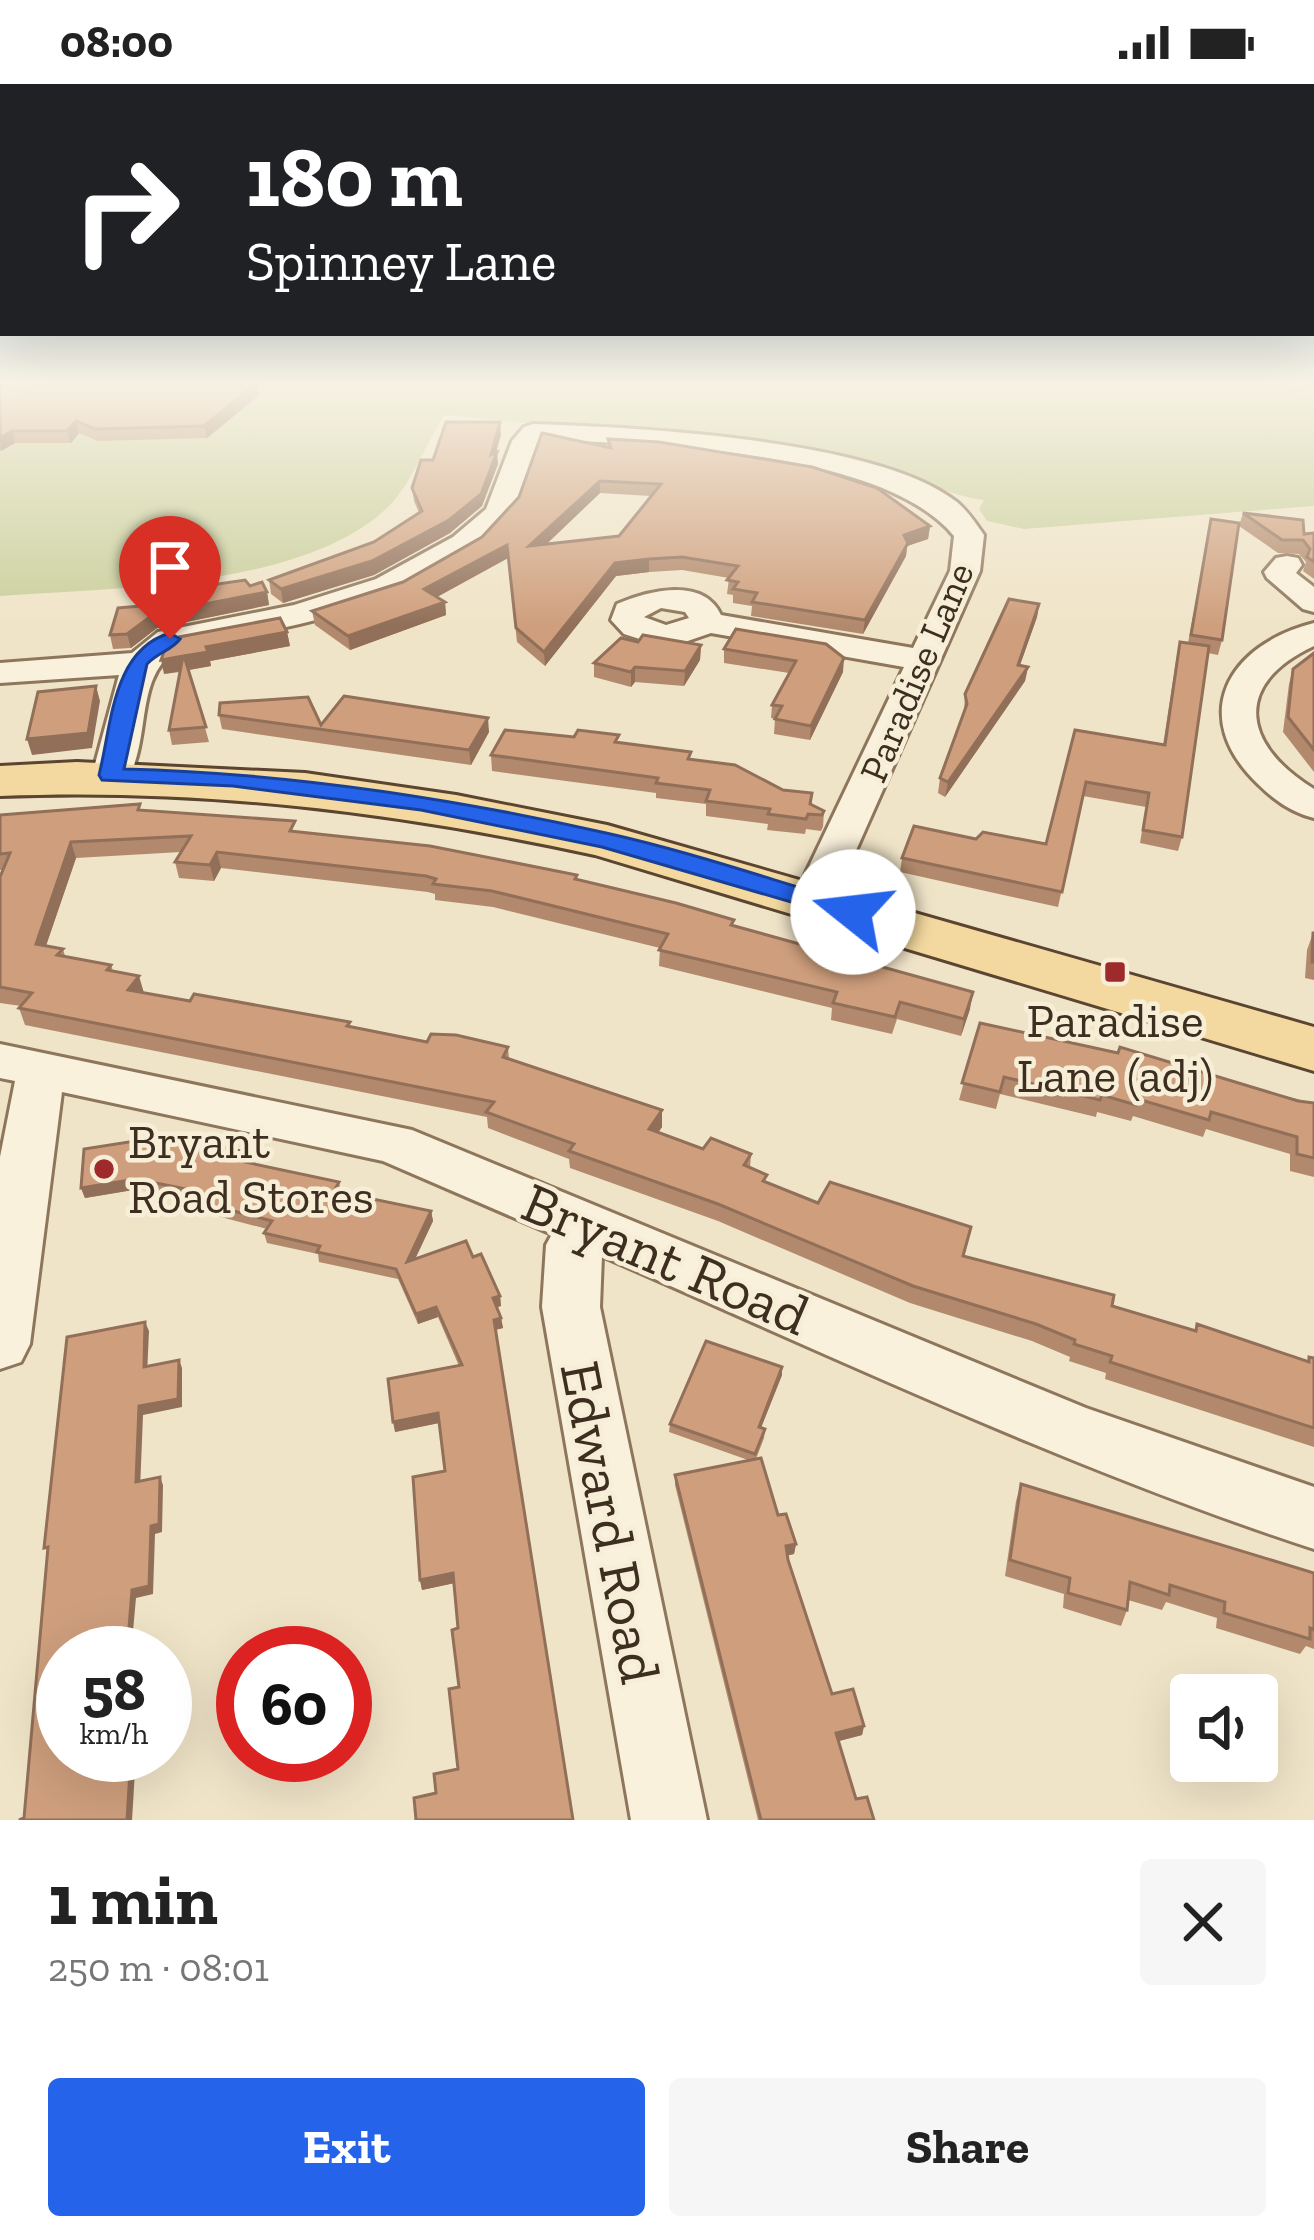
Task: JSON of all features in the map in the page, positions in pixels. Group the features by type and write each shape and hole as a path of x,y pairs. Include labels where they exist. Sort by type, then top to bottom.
{"main road":[{"path":"0,781 111,775 233,779 421,802 607,841 1314,1049"}],"street":[{"name":"Paradise Lane","path":"137,663 151,647 170,639 313,611 366,593 445,553 497,514 509,496 516,464"},
{"name":"Paradise Lane","path":"815,901 965,571 970,550 970,537 961,521 932,496 866,471 830,464"},
{"path":"1287,566 1280,572 1283,578 1314,602"},
{"path":"705,622 924,660"},
{"path":"1314,633 1281,645 1258,661 1244,680 1237,717 1254,759 1314,806"},
{"path":"0,673 137,663 111,775"},
{"path":"0,1344 36,1088 25,1067"},
{"name":"Bryant Road","path":"25,1067 394,1144 1064,1428 1222,1489 1314,1518"},
{"name":"Edward Road","path":"587,1226 574,1245 570,1275 573,1321 669,1820"}],"green space":[{"path":"0,464 417,464 387,508 351,534 307,554 203,579 0,596"},
{"path":"868,464 1314,464 1314,506 1024,529 987,521 979,509 984,500"}],"building":[{"path":"420,464 492,464 481,494 449,520 372,561 281,589 269,580 374,542 422,511 412,488"},
{"path":"531,464 794,464 877,488 930,526 904,535 908,543 865,620 752,602 757,593 733,589 738,582 727,580 738,566 682,557 649,559 615,563 544,652 516,628 507,545 424,589 445,602 348,636 312,611 403,582 482,537 519,497","holes":["600,481 661,484 619,536 529,546"]},
{"path":"1243,513 1303,520 1304,534 1314,533 1314,562 1307,557 1310,549 1303,540 1282,540"},
{"path":"1211,519 1239,523 1222,640 1191,635"},
{"path":"245,580 250,586 262,582 267,592 154,614 127,634 110,635 118,608 153,605 152,601 178,597 177,590"},
{"path":"1009,599 1039,604 1018,665 1028,667 948,782 940,778 967,704 965,694"},
{"path":"280,618 287,632 206,647 208,652 184,656 206,727 169,730 183,656 161,660 165,649 179,637"},
{"path":"736,629 826,644 844,658 811,726 775,719 782,706 772,705 796,661 724,649"},
{"path":"643,635 701,645 685,671 635,667 631,672 594,663 621,638 638,642"},
{"path":"1180,642 1209,646 1182,837 1143,830 1149,793 1086,782 1062,892 902,858 914,826 976,839 983,832 1046,844 1075,730 1165,745"},
{"path":"1314,653 1314,750 1288,717 1293,669"},
{"path":"96,686 88,733 27,739 38,692"},
{"path":"344,696 488,718 469,750 219,715 220,703 308,697 321,725"},
{"path":"505,730 574,737 578,730 619,735 615,742 691,752 688,759 735,765 783,790 812,793 810,804 824,811 808,814 806,819 768,814 770,809 706,801 710,790 656,783 658,778 491,755"},
{"path":"140,804 138,810 295,821 290,831 430,846 577,875 575,879 676,903 734,920 731,925 973,992 964,1019 900,1002 895,1017 833,1003 837,992 659,950 668,934 492,891 433,884 436,879 426,876 217,852 210,865 175,862 191,836 71,842 36,944 63,949 57,955 111,965 107,970 139,976 128,990 190,1001 194,994 350,1022 347,1026 427,1042 431,1034 456,1035 508,1047 503,1057 662,1110 649,1129 703,1149 711,1138 751,1154 744,1165 767,1175 763,1181 818,1203 830,1182 971,1227 963,1256 1114,1295 1112,1306 1196,1331 1197,1324 1309,1362 1309,1357 1314,1358 1314,1428 1110,1362 1112,1356 1074,1344 1075,1340 1036,1324 913,1286 718,1204 569,1151 574,1144 486,1112 494,1102 19,1008 32,993 0,987 0,877 10,853 0,854 0,815"},
{"path":"980,1023 1118,1053 1120,1047 1314,1103 1314,1158 1297,1154 1297,1137 1211,1112 1209,1120 1138,1099 1136,1105 1102,1095 1100,1100 1004,1077 1000,1092 962,1083"},
{"path":"167,1136 251,1153 245,1162 339,1182 334,1191 431,1211 407,1262 466,1241 473,1257 481,1254 500,1296 493,1298 501,1318 494,1320 573,1820 416,1820 414,1798 436,1793 434,1774 458,1769 449,1689 459,1687 452,1630 458,1628 453,1573 420,1580 413,1477 445,1471 438,1413 393,1422 388,1379 462,1365 436,1307 416,1314 396,1269 317,1252 320,1246 264,1233 272,1221 195,1201 201,1192 136,1179 81,1188 84,1149"},
{"path":"145,1322 144,1367 179,1360 178,1399 139,1406 136,1482 160,1477 159,1524 151,1526 149,1586 132,1590 129,1626 41,1626 48,1547 44,1548 67,1337"},
{"path":"706,1341 782,1367 759,1427 765,1429 755,1454 670,1424"},
{"path":"761,1458 778,1515 786,1514 796,1544 786,1546 788,1560 832,1694 853,1689 864,1726 836,1733 856,1799 867,1797 874,1820 761,1820 675,1475"},
{"path":"1021,1484 1314,1573 1310,1639 1224,1613 1225,1602 1170,1585 1169,1595 1130,1582 1127,1610 1068,1593 1070,1578 1010,1560"},
{"path":"36,1682 36,1782 129,1782 127,1820 19,1820 24,1818"}],"place":[{"name":"Paradise Lane (adj)","path":"1115,972"},
{"name":"Bryant Road Stores","path":"104,1169"}],"route":[{"path":"170,639 151,647 137,663 111,775 233,779 421,802 607,841 853,912"}]}
